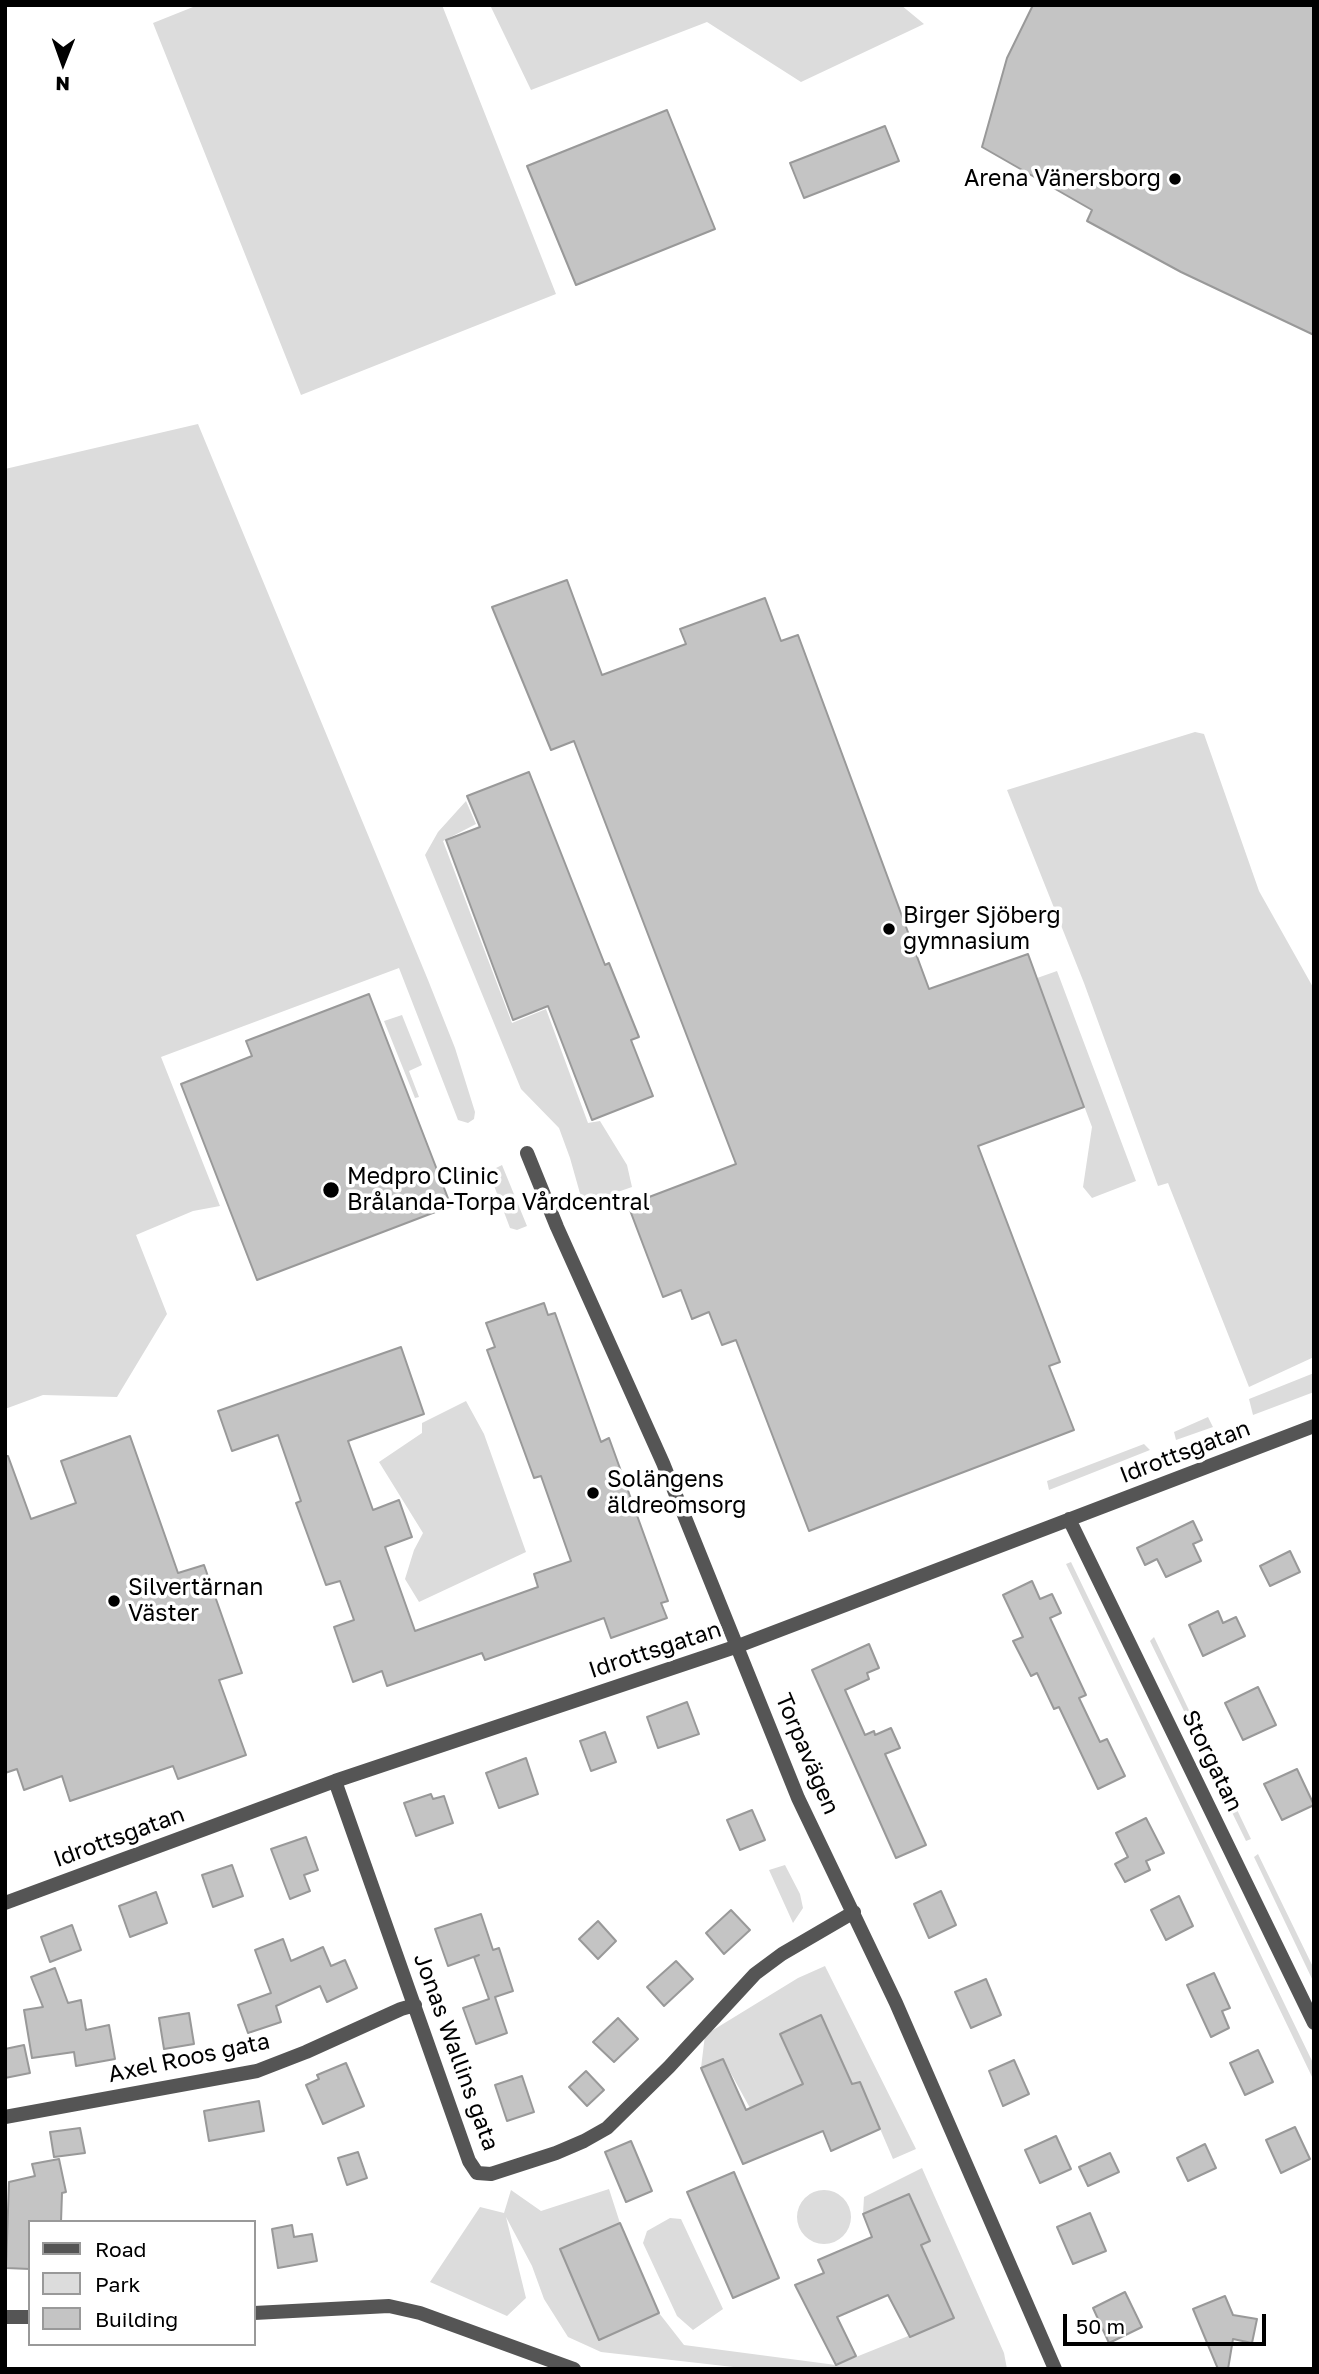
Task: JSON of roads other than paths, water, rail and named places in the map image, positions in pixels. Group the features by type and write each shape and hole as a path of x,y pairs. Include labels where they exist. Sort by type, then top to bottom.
{"street":[{"name":"Torpavägen","path":"527,1153 557,1227 663,1463 798,1798 922,2061 1055,2369"},
{"name":"Idrottsgatan","path":"5,1903 335,1781 738,1646 1314,1426"},
{"name":"Storgatan","path":"1069,1519 1314,2023"},
{"name":"Jonas Wallins gata","path":"335,1781 469,2161 477,2173 491,2174 556,2153 607,2128 669,2067 755,1975 782,1954 854,1912"},
{"name":"Axel Roos gata","path":"5,2117 257,2071 415,2005"},
{"path":"256,2313 389,2306 419,2313 574,2369"},
{"path":"5,2317 28,2317"}],"place":[{"name":"Arena Vänersborg","path":"1175,179"},
{"name":"Birger Sjöberg gymnasium","path":"889,929"},
{"name":"Medpro Clinic Brålanda-Torpa Vårdcentral","path":"331,1190"},
{"name":"Solängens äldreomsorg","path":"593,1493"},
{"name":"Silvertärnan Väster","path":"114,1601"}]}
